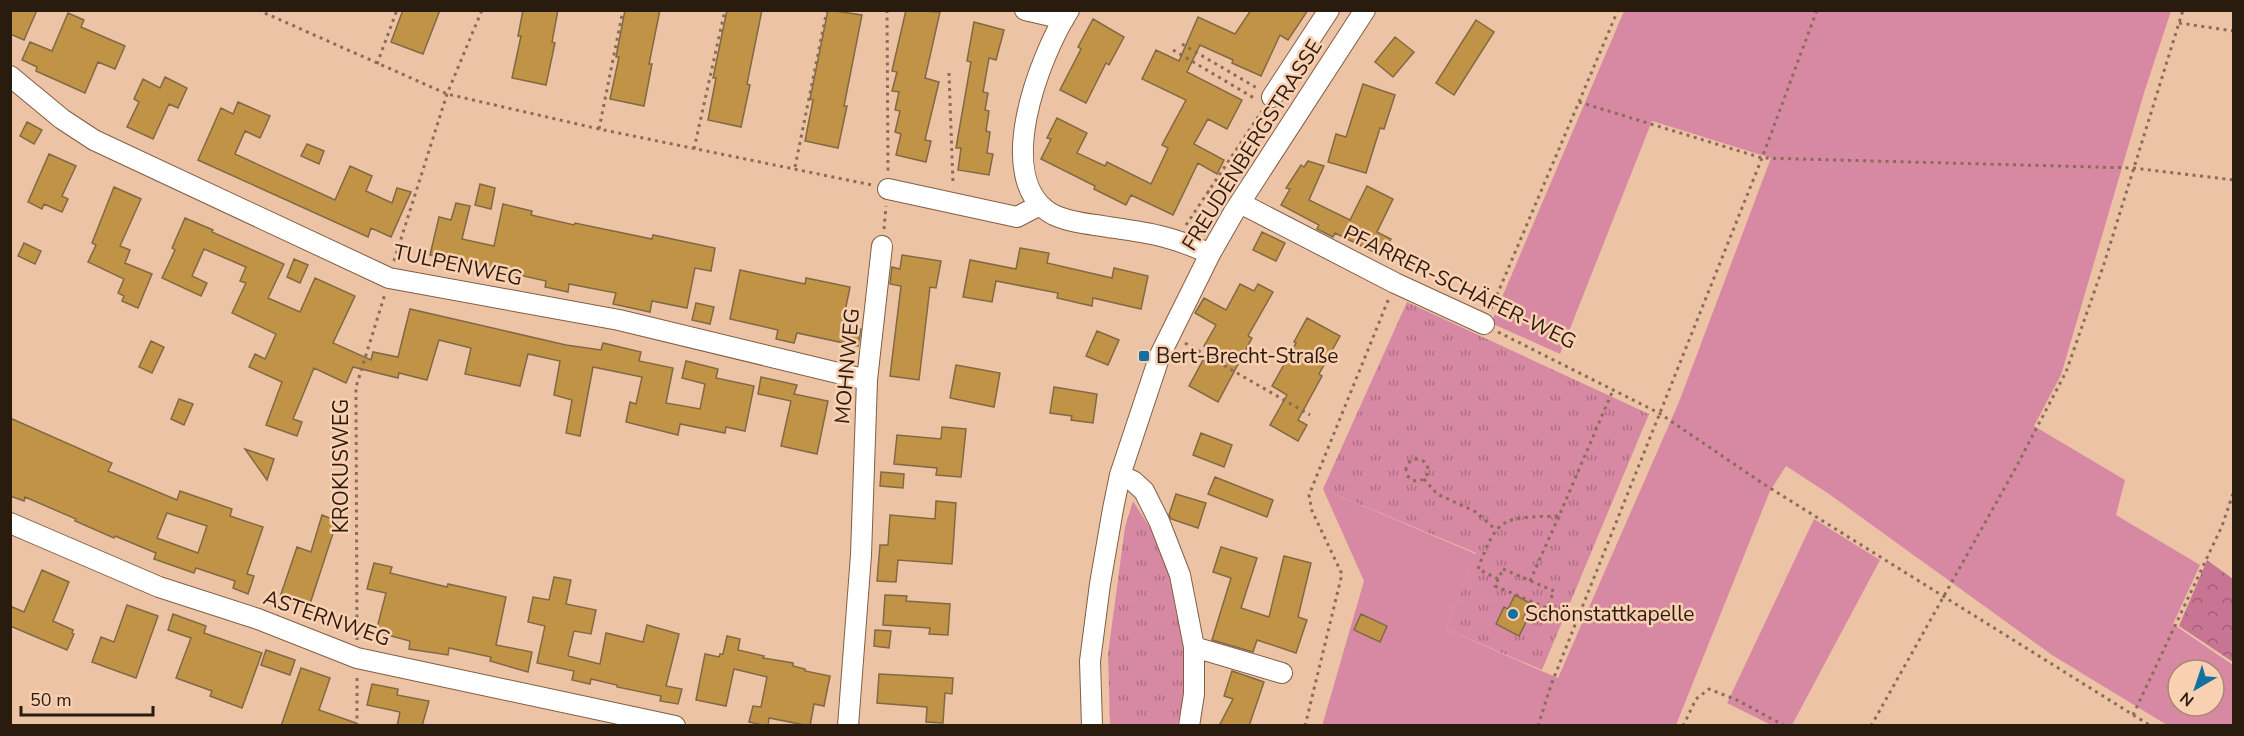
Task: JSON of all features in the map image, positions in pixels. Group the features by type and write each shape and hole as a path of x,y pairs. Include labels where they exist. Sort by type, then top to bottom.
{"street":[{"path":"1024,10 1066,15 1045,59 1028,113 1022,147 1025,179 1032,195 1040,205 1054,215 1075,222 1177,239 1210,254"},
{"name":"FREUDENBERGSTRASSE","path":"1269,101 1329,10"},
{"name":"FREUDENBERGSTRASSE","path":"1092,726 1090,661 1100,584 1120,475 1160,355 1210,254 1240,203 1365,10"},
{"name":"TULPENWEG","path":"10,76 62,119 94,140 389,278 619,320 867,380"},
{"path":"888,189 1017,218 1040,205"},
{"name":"PFARRER-SCHÄFER-WEG","path":"1240,203 1395,283 1484,324"},
{"name":"MOHNWEG","path":"848,726 861,555 867,380 882,246"},
{"path":"1120,475 1134,481 1144,491 1159,521 1180,575 1194,647 1194,694 1189,726"},
{"name":"ASTERNWEG","path":"10,523 159,587 258,619 357,658 675,726"},
{"path":"1194,647 1282,673"}],"path":[{"path":"258,10 447,94 599,129 888,189"},
{"path":"377,64 397,10"},
{"name":"KROKUSWEG","path":"357,726 356,387 447,94 482,10"},
{"path":"599,129 623,10"},
{"path":"694,149 725,10"},
{"path":"794,168 827,10"},
{"path":"882,246 888,189 887,10"},
{"path":"1484,324 1618,10"},
{"path":"1538,726 1551,685 1762,158 1817,10"},
{"path":"1871,726 2014,471 2066,372 2104,264 2183,10"},
{"path":"2179,23 2234,31"},
{"path":"1182,44 1269,101"},
{"path":"1173,50 1269,101"},
{"path":"949,73 954,204"},
{"path":"1177,239 1269,101"},
{"path":"1579,102 1762,158 2133,168 2234,180"},
{"path":"1305,726 1342,574 1312,511 1309,495 1395,283"},
{"name":"PFARRER-SCHÄFER-WEG","path":"1484,324 1659,412 1762,483 2151,726"},
{"path":"1170,334 1310,414"},
{"path":"1530,581 1613,390"},
{"path":"1420,459 1426,463 1428,473 1424,479 1414,481 1408,477 1406,469 1409,463 1420,459"},
{"path":"1424,479 1437,494 1476,512 1495,529"},
{"path":"2133,715 2222,526 2234,491"},
{"path":"1498,579 1478,569 1495,529 1513,517 1559,516"},
{"path":"1503,569 1554,591 1547,608 1495,586 1498,579 1503,569"},
{"path":"1683,726 1696,699 1709,689 1737,700 1785,726"}],"green space":[{"path":"1624,11 2171,11 2144,93 2061,375 2034,426 2125,480 2116,515 2200,565 2173,624 2223,658 2166,658 2166,718 2226,718 2226,660 2233,665 2233,725 2167,725 2052,655 1829,494 1786,466 1770,491 1676,725 1322,726 1364,581 1323,489 1476,554 1446,629 1558,678 1679,402 1771,158 1652,121 1560,354 1491,323"},
{"path":"1407,302 1649,414 1542,670 1446,629 1476,553 1323,489"},
{"path":"1133,501 1156,537 1171,568 1183,612 1186,636 1185,683 1177,725 1110,726 1108,654 1125,527"},
{"path":"1814,519 1880,560 1792,725 1771,725 1727,703"},
{"path":"2207,560 2233,579 2233,662 2179,626"}],"building":[{"path":"10,10 37,10 24,40 10,34"},
{"path":"403,10 440,10 423,54 391,42"},
{"path":"523,10 558,10 552,42 555,43 546,85 512,78 521,36 518,36"},
{"path":"625,10 660,10 649,64 652,64 644,106 610,99 619,57 616,57"},
{"path":"727,10 762,10 741,127 708,120 716,78 713,78"},
{"path":"828,10 862,15 838,148 805,141 813,100 810,99"},
{"path":"906,10 940,12 925,78 939,82 925,140 931,141 926,162 896,155 901,134 895,132 900,111 895,110 899,92 892,91 897,72 892,71"},
{"path":"1251,10 1308,10 1288,40 1280,35 1261,76 1200,45 1187,72 1242,100 1227,129 1208,119 1194,144 1224,160 1217,174 1198,163 1173,215 1131,195 1126,205 1094,189 1095,186 1041,159 1051,139 1047,138 1057,118 1087,133 1077,153 1105,166 1107,162 1151,184 1168,148 1162,145 1186,100 1142,79 1156,50 1179,61 1198,17 1235,34"},
{"path":"68,13 84,20 81,27 125,46 115,69 98,62 85,93 36,71 37,67 22,60 30,42 52,51"},
{"path":"1093,19 1124,37 1109,65 1106,63 1086,103 1060,90 1081,49 1078,47"},
{"path":"1476,20 1494,32 1454,95 1436,83"},
{"path":"974,22 1004,30 996,60 989,58 983,92 988,93 985,110 989,111 986,131 990,132 987,153 993,154 989,175 958,170 961,148 956,148 971,62 967,61"},
{"path":"1395,37 1414,52 1393,77 1375,62"},
{"path":"165,77 187,88 178,108 169,104 153,139 127,127 139,102 134,99 143,79 160,88"},
{"path":"1363,84 1395,95 1384,129 1380,128 1366,173 1328,162 1336,134 1346,137"},
{"path":"238,102 270,116 260,138 245,131 235,154 335,200 350,166 372,176 366,191 392,203 397,188 411,192 391,237 371,228 368,237 198,160 221,108 233,114"},
{"path":"27,122 42,130 34,144 20,136"},
{"path":"307,144 324,151 319,164 301,156"},
{"path":"49,154 76,166 62,196 68,199 62,212 44,204 42,209 28,202"},
{"path":"1308,161 1324,166 1309,200 1350,220 1367,186 1393,199 1377,232 1391,239 1382,256 1335,233 1333,237 1317,229 1319,225 1281,205 1290,189 1286,188 1301,165 1304,167"},
{"path":"480,184 495,188 491,209 475,205"},
{"path":"114,187 141,199 120,246 130,250 125,263 152,274 138,308 122,301 124,296 118,293 124,279 88,262 96,245 92,243"},
{"path":"456,203 470,206 462,239 494,246 503,204 532,211 531,215 574,225 575,223 652,239 653,235 715,248 711,271 695,268 687,308 652,301 650,312 613,304 616,293 569,284 568,292 545,287 546,281 430,255 439,217 451,220"},
{"path":"185,218 284,264 268,298 300,312 315,278 355,296 333,343 371,360 373,352 398,357 410,309 566,345 601,350 603,343 641,352 639,361 673,368 666,403 700,409 705,384 682,378 686,361 718,369 716,378 754,386 745,431 726,427 725,433 680,424 678,435 626,422 630,402 636,404 642,377 593,367 580,436 566,433 572,400 554,395 560,361 528,354 520,386 465,374 471,348 439,340 427,380 399,373 398,378 353,367 346,383 314,368 293,419 302,422 297,436 266,425 282,382 249,367 255,354 265,359 276,334 232,313 246,283 240,281 246,267 204,249 192,276 207,283 201,296 162,278 175,250 172,248"},
{"path":"1262,232 1285,243 1276,261 1253,250"},
{"path":"24,243 41,251 35,264 18,256"},
{"path":"1020,248 1049,253 1047,263 1112,278 1114,268 1148,276 1141,309 1093,298 1092,306 1057,298 1058,293 996,281 992,302 963,297 970,260 1016,269"},
{"path":"902,255 941,261 936,288 930,287 919,380 890,376 901,286 890,284 892,267 900,269"},
{"path":"294,259 308,265 300,283 287,277"},
{"path":"740,270 805,284 806,278 850,287 842,326 861,329 858,346 797,333 794,343 776,339 778,330 730,319"},
{"path":"1240,284 1254,291 1258,284 1273,292 1248,336 1252,338 1218,402 1189,386 1209,349 1204,346 1216,325 1195,313 1204,298 1226,310"},
{"path":"696,303 714,307 710,324 692,320"},
{"path":"1307,318 1340,336 1298,420 1307,425 1298,441 1270,425 1287,395 1272,386"},
{"path":"1097,331 1119,340 1108,365 1086,356"},
{"path":"151,341 164,347 152,373 139,367"},
{"path":"956,365 1000,373 994,407 950,398"},
{"path":"761,377 797,385 794,394 828,401 817,454 781,446 791,401 758,394"},
{"path":"1054,387 1097,394 1093,423 1071,420 1072,416 1050,413"},
{"path":"179,399 193,404 184,425 171,419"},
{"path":"10,418 112,463 108,471 177,500 180,491 232,509 230,516 263,527 247,574 254,576 248,594 233,588 235,581 196,568 194,573 154,559 156,553 115,536 114,538 25,497 24,501 10,496","holes":["167,513 207,526 198,553 157,538"]},
{"path":"942,427 966,429 961,477 936,475 937,468 894,464 897,435 941,439"},
{"path":"1201,433 1232,445 1224,467 1193,455"},
{"path":"245,449 274,459 267,480"},
{"path":"881,472 904,474 903,488 880,486"},
{"path":"1215,477 1273,500 1267,517 1208,494"},
{"path":"1176,494 1206,503 1198,528 1171,519 1169,515"},
{"path":"936,501 956,503 952,564 898,560 896,582 877,581 880,545 888,545 890,515 935,519"},
{"path":"322,515 337,521 309,607 280,597 297,547 311,552"},
{"path":"1221,547 1257,558 1241,608 1269,617 1284,556 1311,563 1298,617 1307,620 1296,653 1257,640 1253,652 1212,640 1231,578 1213,572"},
{"path":"374,563 392,567 390,573 447,587 448,584 506,597 496,645 532,652 528,672 490,661 491,657 449,648 448,655 409,649 410,641 376,632 386,593 367,589"},
{"path":"42,570 69,582 53,621 73,630 74,634 67,650 10,626 10,606 24,612"},
{"path":"554,577 571,580 566,604 596,610 591,634 574,631 568,656 600,664 606,633 643,642 647,625 679,634 666,686 682,689 678,704 660,701 661,696 591,679 590,684 572,680 574,671 537,663 545,626 528,622 533,597 549,600"},
{"path":"885,595 907,596 906,601 950,604 948,635 929,634 930,628 883,625"},
{"name":"Schönstattkapelle","path":"1515,595 1530,603 1523,619 1527,620 1519,636 1496,624 1504,607 1508,609"},
{"path":"127,605 158,616 136,678 92,662 101,637 114,642"},
{"path":"173,614 206,626 204,633 262,653 242,708 210,696 212,691 176,678 191,638 168,630"},
{"path":"1361,614 1387,626 1380,642 1354,630"},
{"path":"875,630 891,631 889,648 874,646"},
{"path":"727,636 740,639 738,650 764,656 763,658 793,663 793,666 805,669 805,671 830,676 824,706 814,704 810,726 769,718 768,726 749,722 753,706 761,707 767,677 734,669 726,706 696,700 705,654 719,657 723,654"},
{"path":"266,650 295,660 290,675 261,665"},
{"path":"301,668 330,678 319,710 356,723 355,726 281,726"},
{"path":"1232,671 1264,682 1249,726 1219,726 1233,699 1224,696"},
{"path":"879,674 953,678 952,694 945,693 943,723 926,722 927,707 877,703"},
{"path":"372,684 398,689 397,695 429,701 422,726 397,726 400,712 367,705"}],"place":[{"name":"Bert-Brecht-Straße","path":"1144,356"},
{"name":"Schönstattkapelle","path":"1513,614"}]}
